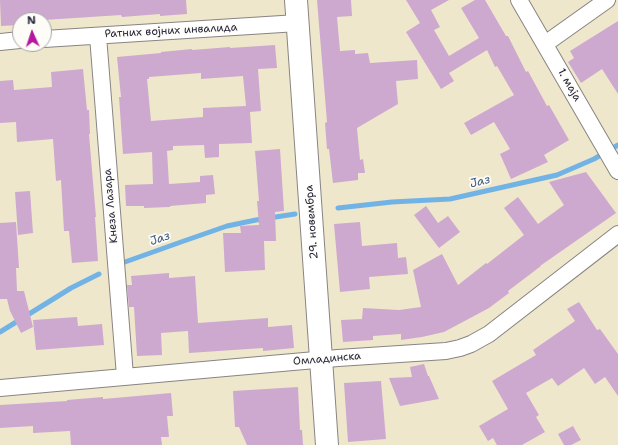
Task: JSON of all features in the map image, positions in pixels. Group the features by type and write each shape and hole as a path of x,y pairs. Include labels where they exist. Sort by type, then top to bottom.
{"street":[{"name":"29. новембра","path":"296,0 327,445"},
{"name":"1. маја","path":"519,0 618,171"},
{"path":"545,44 607,0"},
{"name":"Ратних војних инвалида","path":"52,39 298,23"},
{"name":"Кнеза Лазара","path":"98,36 125,376"},
{"path":"0,42 12,41"},
{"name":"Омладинска","path":"0,388 321,359 446,351 460,348 489,334 618,234"}],"building":[{"path":"0,0 186,0 187,14 160,16 160,14 122,17 121,15 52,19 52,12 12,12 12,25 1,26"},
{"path":"317,0 351,0 352,16 337,17 340,51 355,50 355,54 368,53 370,63 417,60 418,79 396,81 398,104 357,128 360,160 363,159 365,173 358,173 358,180 333,183 329,149 327,149 325,123 327,122"},
{"path":"406,0 449,0 431,10 440,27 434,30 449,56 479,38 461,8 475,0 485,0 506,36 508,36 526,72 528,71 547,106 549,105 569,140 544,155 548,162 511,179 500,154 510,149 494,122 471,135 464,123 514,95 497,66 495,67 487,50 449,73 454,81 441,89 406,32 420,23"},
{"path":"618,21 618,94 602,69 581,83 568,62 574,58 570,51"},
{"path":"275,45 277,68 258,69 261,111 250,112 252,143 219,144 219,157 205,158 204,145 173,146 173,150 167,151 169,184 200,182 200,176 213,175 215,194 206,195 206,203 144,208 144,206 126,206 125,185 153,184 152,152 123,154 119,97 121,97 117,57 192,49","holes":["201,73 201,79 243,76 246,106 203,108 203,117 151,121 147,79 149,79 149,77"]},
{"path":"83,69 87,110 89,110 89,134 98,261 72,263 69,231 64,231 61,180 56,181 53,139 17,142 16,122 0,123 0,81 13,80 14,90 52,87 51,72"},
{"path":"280,149 284,211 275,212 276,241 264,241 265,270 225,272 223,233 241,233 240,226 259,225 257,201 259,201 255,151"},
{"path":"586,172 616,213 540,266 489,308 444,332 401,340 401,334 373,336 373,340 343,342 341,320 362,319 363,308 399,310 421,307 413,270 442,254 458,285 524,235 504,208 518,197 538,224 564,205 549,182"},
{"path":"30,191 33,233 18,235 15,192"},
{"path":"426,206 438,223 448,216 460,232 439,248 414,215"},
{"path":"16,222 19,268 16,268 17,291 24,291 33,327 21,333 10,311 7,299 0,299 0,223"},
{"path":"360,222 362,246 397,243 398,258 406,257 408,274 369,277 370,289 340,292 334,224"},
{"path":"169,273 169,278 195,276 198,323 268,318 268,327 292,325 294,348 263,351 263,348 189,353 188,331 161,333 162,355 137,356 134,307 129,307 127,285 132,285 131,276"},
{"path":"579,302 597,330 600,329 618,354 618,396 605,377 595,384 584,368 558,386 552,378 526,393 539,415 536,417 545,432 522,445 497,445 493,438 488,441 479,426 508,409 492,381 536,355 533,350 575,321 567,309"},
{"path":"77,317 78,326 102,324 104,345 36,350 33,320"},
{"path":"424,364 439,399 400,406 389,378 412,377 410,367"},
{"path":"381,381 386,439 348,442 344,383"},
{"path":"298,387 300,430 302,430 303,445 247,445 239,427 235,427 233,391"},
{"path":"171,393 173,416 167,416 169,437 161,437 162,445 71,445 70,431 33,433 33,426 0,428 0,405 67,401 103,397 103,399"},
{"path":"573,426 581,440 571,445 564,445 558,434"}],"waterway":[{"name":"Јаз","path":"338,208 392,202 450,199 557,175 594,159 618,145"},
{"name":"Јаз","path":"125,262 227,226 295,214"},
{"name":"Јаз","path":"0,332 71,288 99,274"}]}
